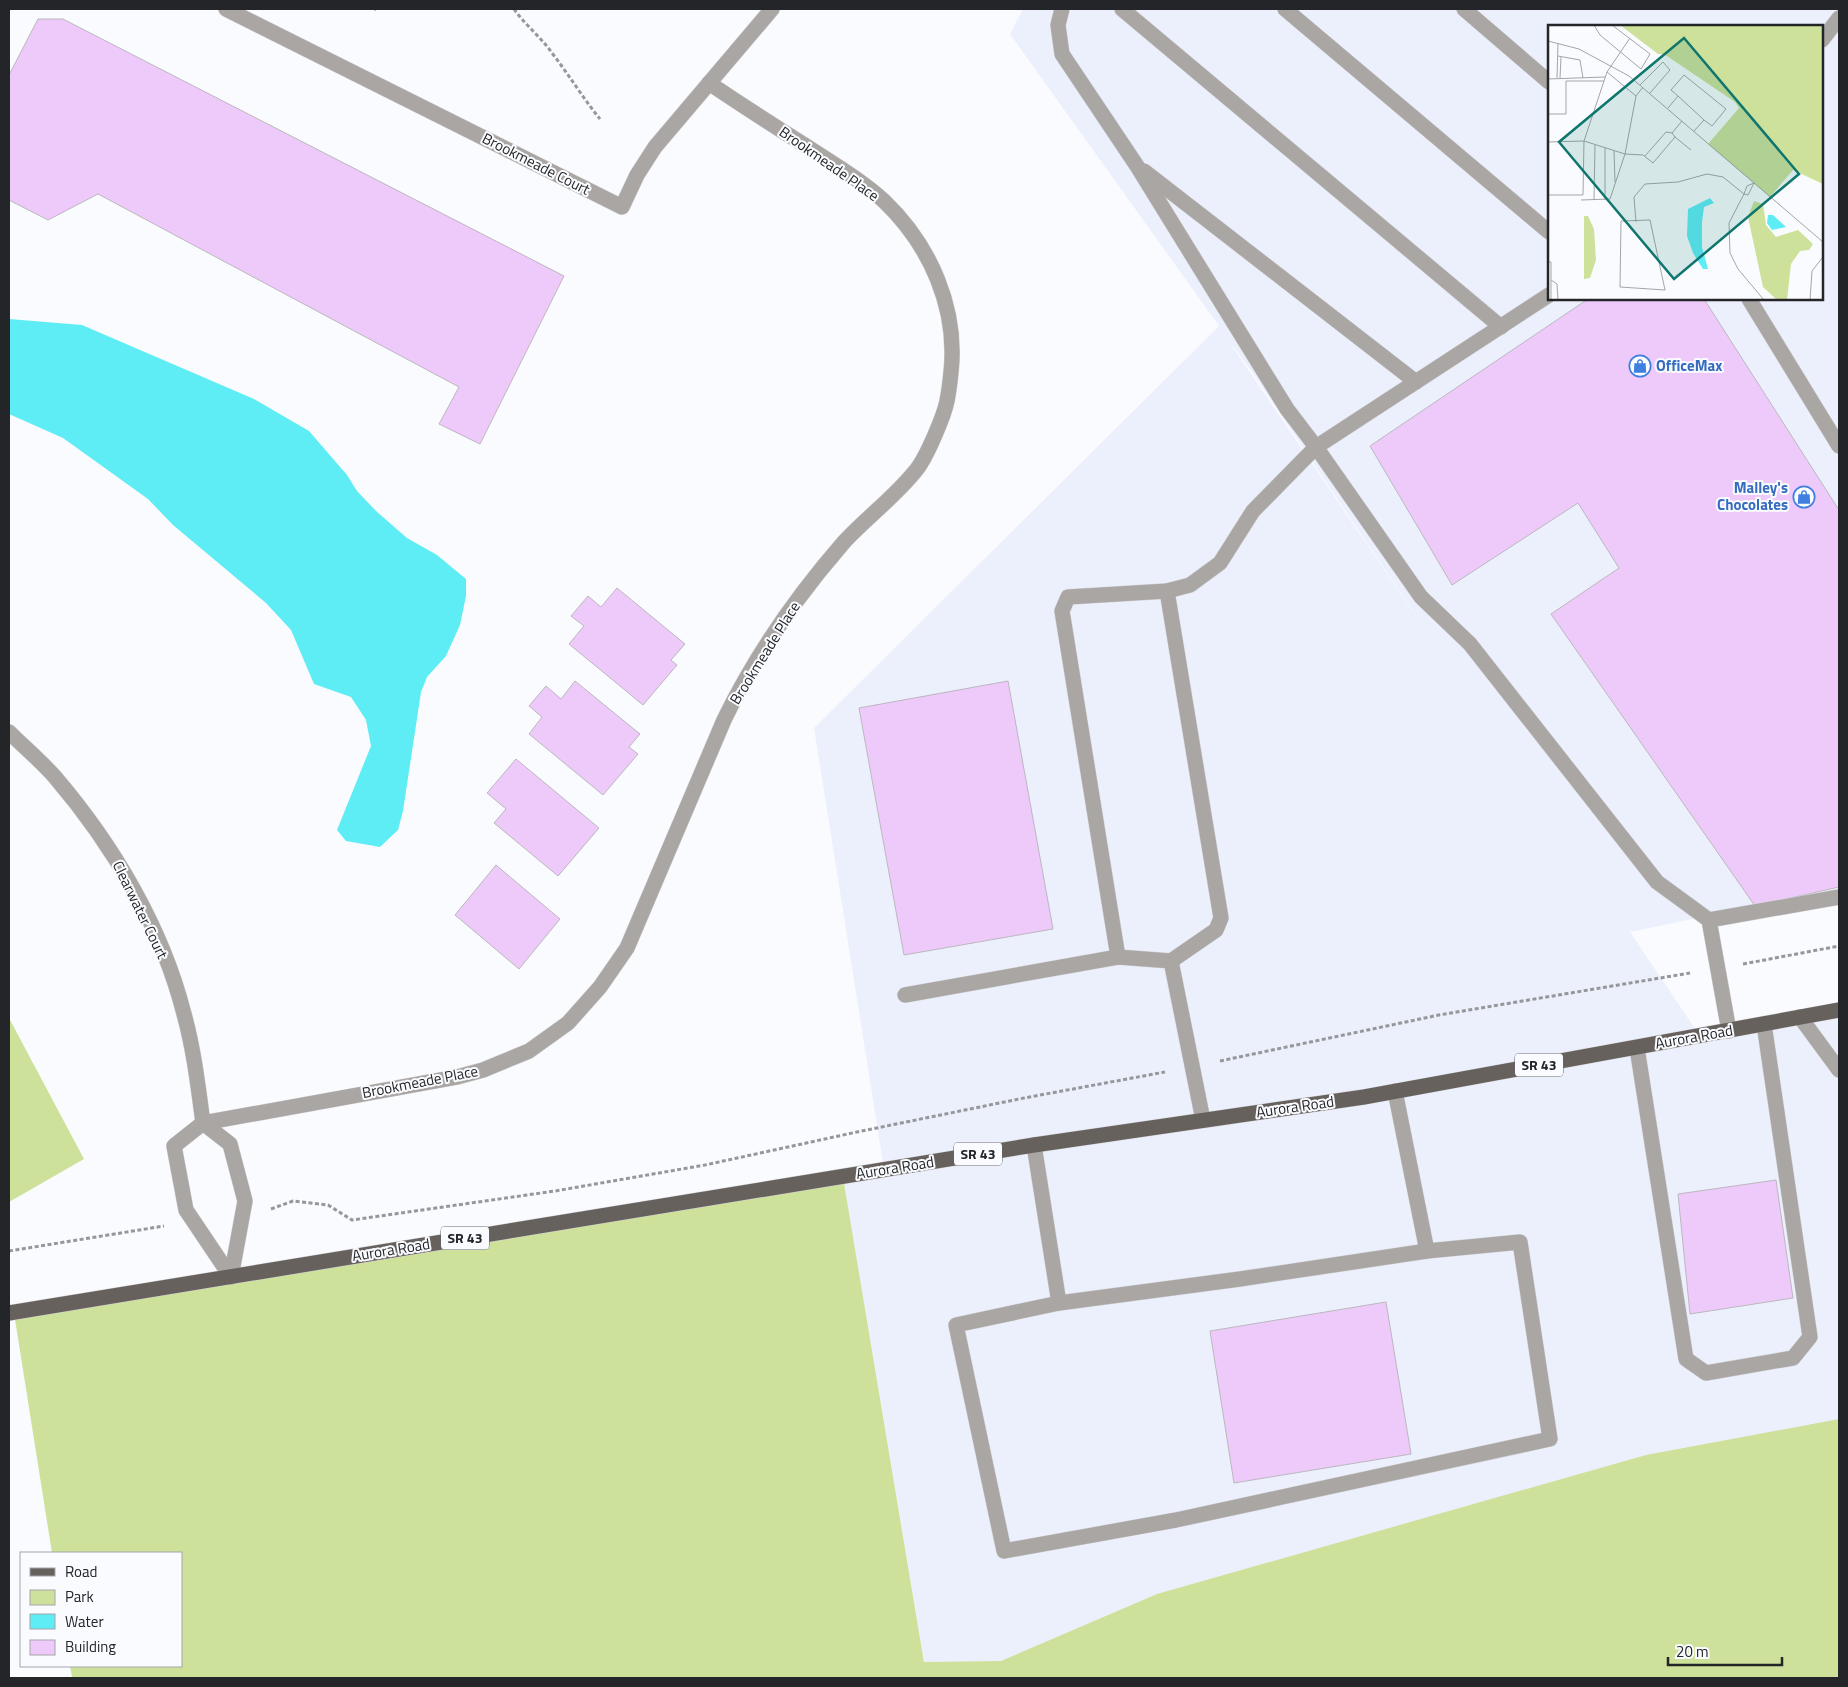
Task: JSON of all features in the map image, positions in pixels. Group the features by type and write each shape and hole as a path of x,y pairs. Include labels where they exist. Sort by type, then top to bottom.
{"main road":[{"name":"Aurora Road","path":"9,1314 1034,1145 1395,1091 1839,1010"}],"street":[{"name":"Brookmeade Court","path":"226,9 622,207 637,175 654,147 772,9"},
{"path":"1062,9 1058,25 1062,54 1137,166 1287,409 1316,447 1421,597 1470,644 1657,882 1709,920 1729,1031"},
{"path":"1122,9 1500,327"},
{"path":"1285,9 1548,231"},
{"path":"1464,9 1548,81"},
{"path":"1823,39 1839,18"},
{"name":"Brookmeade Place","path":"203,1123 457,1077 483,1070 529,1051 568,1023 600,987 627,948 724,720 742,684 782,620 846,540 918,467 929,447 947,403 952,364 952,340 950,316 943,292 924,253 901,219 884,201 709,83"},
{"path":"1137,166 1416,382"},
{"path":"1118,957 1062,611 1068,597 1167,591 1190,585 1220,563 1253,511 1316,447 1548,296"},
{"path":"1750,300 1839,446"},
{"path":"906,995 1118,957 1171,961 1216,930 1222,918 1167,591"},
{"name":"Clearwater Court","path":"9,732 53,775 88,818 123,871 152,926 184,1014 193,1054 203,1123"},
{"path":"1709,920 1839,897"},
{"path":"1171,961 1203,1120"},
{"path":"1800,1017 1839,1070"},
{"path":"1637,1048 1686,1359 1706,1373 1793,1358 1810,1337 1764,1024"},
{"path":"1395,1091 1427,1251"},
{"path":"203,1123 230,1144 245,1201 231,1277 186,1210 174,1146 203,1123"},
{"path":"1034,1145 1059,1303"},
{"path":"1520,1242 1550,1439 1176,1520 1004,1551 956,1325 1059,1303 1240,1279 1427,1251 1520,1242"}],"path":[{"path":"514,9 523,22 551,51 582,97 600,119"},
{"path":"268,1210 293,1201 328,1205 352,1220 555,1191 705,1165 1024,1098 1192,1067 1439,1015 1839,946"},
{"path":"9,1251 128,1231"}],"shaded area":[{"path":"1023,9 1839,9 1839,891 1630,932 1700,1036 1839,1010 1839,1499 927,1678 843,1177 884,1169 814,728 1219,326 1010,34","holes":["1232,346 1252,372 1443,656"]}],"green space":[{"path":"9,1018 84,1159 9,1202"},
{"path":"843,1177 924,1662 1001,1661 1157,1594 1646,1455 1839,1419 1839,1678 70,1678 72,1677 70,1667 182,1667 182,1552 52,1552 14,1313"}],"water":[{"path":"9,319 82,325 254,399 309,431 347,475 357,491 376,511 407,538 437,555 466,579 466,596 460,625 446,656 427,677 421,692 403,811 398,830 380,847 346,841 337,830 371,746 366,720 351,697 314,684 291,630 266,603 173,525 148,499 63,438 9,414"}],"building":[{"path":"38,19 63,19 564,276 480,444 439,424 459,387 98,194 48,220 9,200 9,75"},
{"path":"1587,300 1705,300 1839,510 1839,887 1755,906 1551,614 1619,568 1578,503 1452,585 1370,446"},
{"path":"617,588 685,644 671,660 677,665 643,705 569,644 584,626 571,616 588,596 601,607"},
{"path":"575,681 640,734 629,747 638,754 603,795 529,734 542,717 529,706 546,686 561,699"},
{"path":"1008,681 1053,929 904,955 859,708"},
{"path":"516,759 599,828 558,876 494,823 506,809 487,793"},
{"path":"496,865 560,919 519,969 455,915"},
{"path":"1776,1180 1793,1298 1690,1314 1678,1194"},
{"path":"1386,1302 1411,1454 1234,1483 1210,1331"}],"place":[{"name":"OfficeMax","path":"1640,366"},
{"name":"Malley's Chocolates","path":"1804,497"}]}
